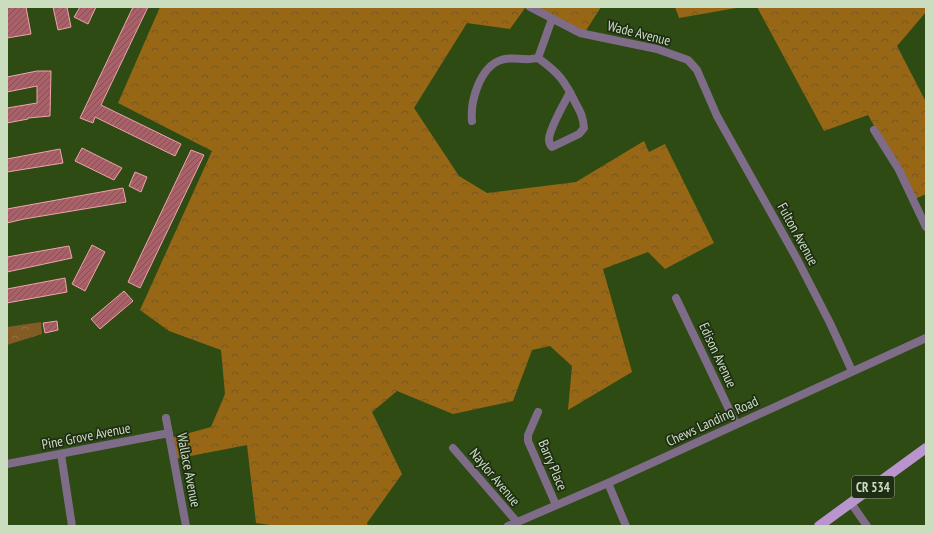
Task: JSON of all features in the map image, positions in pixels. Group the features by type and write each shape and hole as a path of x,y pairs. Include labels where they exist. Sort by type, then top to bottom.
{"main road":[{"name":"CR 534","path":"819,526 926,448"}],"street":[{"name":"Wade Avenue","path":"530,7 580,33 657,50 688,60 697,70 716,112"},
{"path":"538,58 552,19"},
{"path":"472,121 471,110 475,95 485,71 491,64 501,60 516,58 526,60 538,58 552,68 566,84 570,92 583,118 584,128 579,134 552,147 549,144 550,133 570,92"},
{"name":"Fulton Avenue","path":"716,112 797,259 830,323 852,371"},
{"path":"874,130 900,170 926,227"},
{"name":"Edison Avenue","path":"676,298 736,424"},
{"name":"Chews Landing Road","path":"508,526 608,483 926,338"},
{"name":"Barry Place","path":"538,412 528,435 528,441 556,505"},
{"name":"Wallace Avenue","path":"166,418 186,526"},
{"name":"Pine Grove Avenue","path":"7,464 169,433"},
{"name":"Naylor Avenue","path":"454,448 516,522"},
{"path":"61,454 72,526"},
{"path":"608,483 626,526"},
{"path":"851,503 867,526"}],"green space":[{"path":"160,7 601,7 585,32 525,8 510,29 467,23 414,108 459,176 487,193 576,182 644,141 649,152 665,144 714,243 665,269 648,252 603,269 632,372 568,410 572,366 550,346 532,350 513,401 453,414 397,391 372,412 402,474 367,523 368,526 277,526 256,523 247,445 175,459 171,438 211,427 225,394 221,350 169,331 140,310 212,151 118,103"},
{"path":"675,7 742,7 679,18"},
{"path":"757,7 926,7 926,12 897,46 926,102 926,194 915,199 868,115 824,131"},
{"path":"41,322 42,334 7,345 7,327"}],"building":[{"path":"7,7 26,7 31,34 7,38"},
{"path":"53,7 67,7 71,27 58,30"},
{"path":"80,7 96,7 88,24 74,17"},
{"path":"133,7 148,7 101,105 181,144 175,156 95,117 93,123 80,118"},
{"path":"37,71 51,71 50,116 28,118 7,123 7,108 37,103 37,86 7,92 7,77"},
{"path":"82,148 122,168 114,180 75,161"},
{"path":"60,149 63,163 7,172 7,159"},
{"path":"191,150 204,155 140,288 128,282"},
{"path":"135,172 147,177 141,192 129,186"},
{"path":"123,188 126,202 7,223 7,209"},
{"path":"92,245 105,252 85,291 72,284"},
{"path":"69,246 72,258 7,272 7,257"},
{"path":"65,278 67,292 7,303 7,289"},
{"path":"124,291 133,301 100,329 91,319"},
{"path":"57,321 58,330 45,333 43,323"}]}
